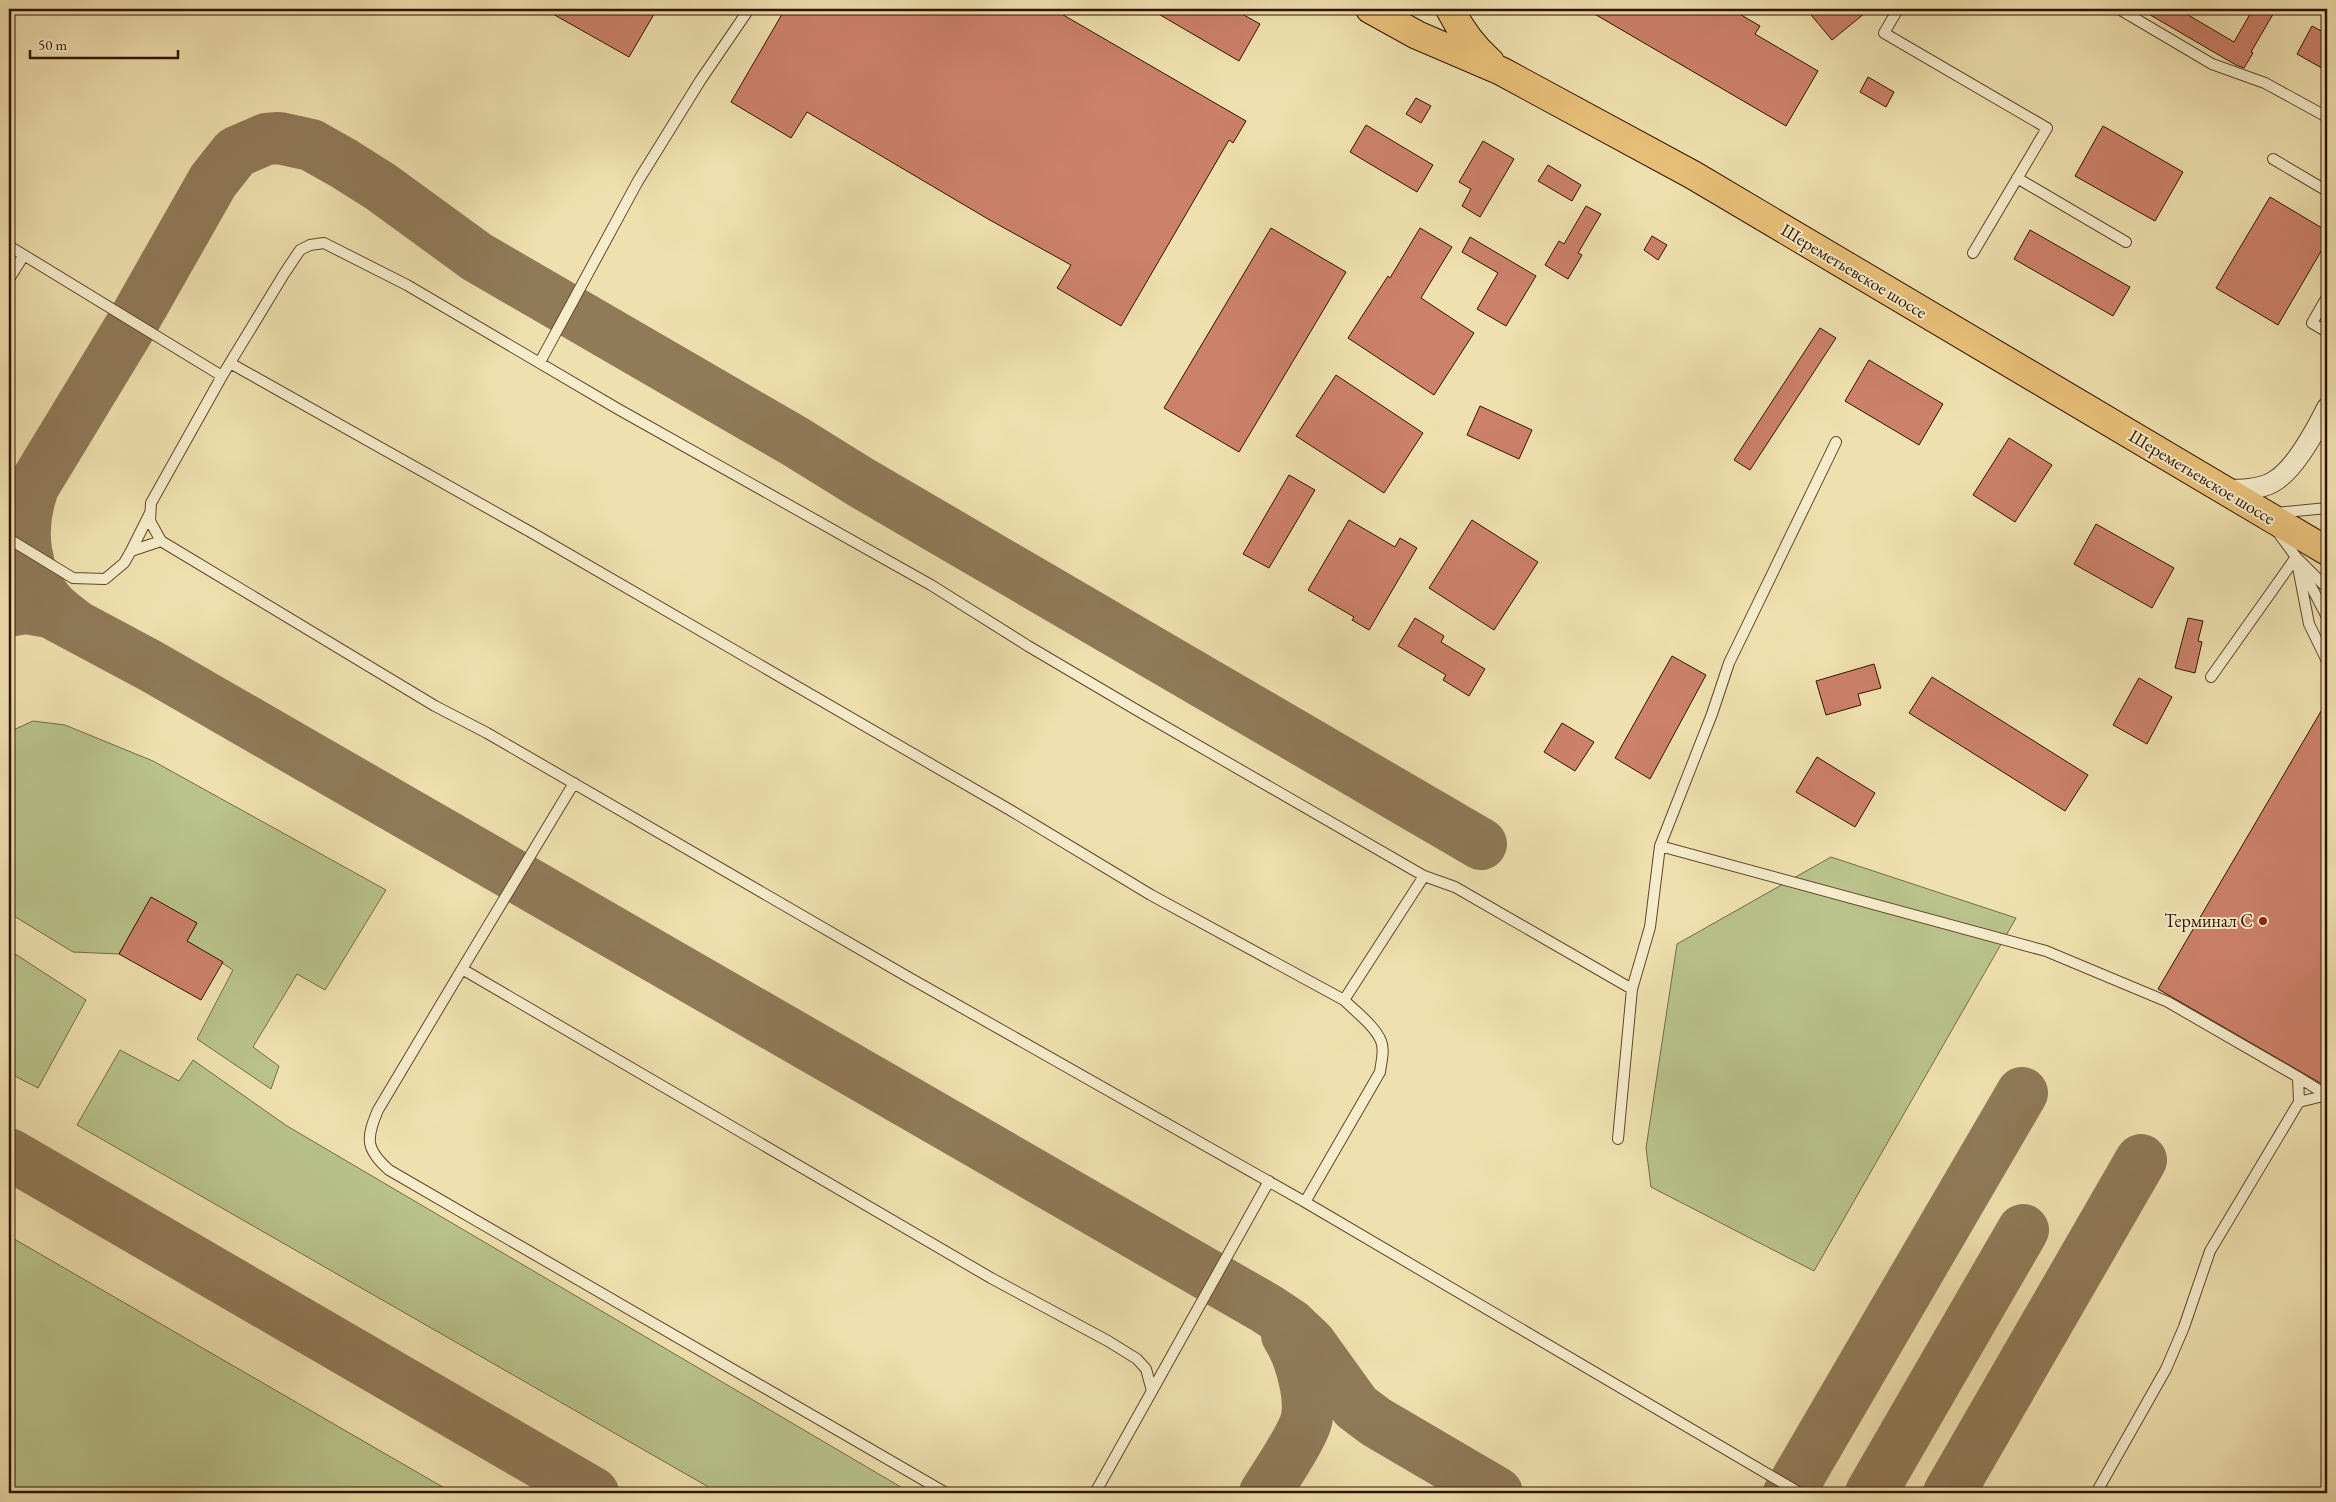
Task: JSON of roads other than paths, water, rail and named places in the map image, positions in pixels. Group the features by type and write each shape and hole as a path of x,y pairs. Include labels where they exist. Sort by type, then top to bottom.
{"main road":[{"name":"Шереметьевское шоссе","path":"1370,9 1417,35 1501,71 1693,175 2327,551"},
{"path":"1450,9 1463,33 1501,71"}],"street":[{"path":"2223,490 2246,490 2272,483 2281,477 2298,457 2327,408"}],"lane":[{"path":"540,362 638,181 700,81 749,9"},
{"path":"1898,9 1884,33 2047,128 1973,254"},
{"path":"2119,9 2212,64 2265,83 2327,117"},
{"path":"2274,159 2327,191"},
{"path":"2017,178 2126,242"},
{"path":"1632,989 1455,887 1424,876 1028,646 931,585 824,526 407,285 324,243 310,245 300,250 222,376 151,503 150,521 161,541 435,706 487,733 908,977 1269,1181 1800,1493"},
{"path":"9,246 222,376"},
{"path":"9,279 24,255"},
{"path":"2327,297 2312,323 2327,332"},
{"path":"230,363 534,534 1010,810 1151,895 1344,1000 1374,1031 1381,1042 1380,1072 1305,1202"},
{"path":"1618,1139 1632,989 1650,927 1660,846 1712,714 1729,663 1836,442"},
{"path":"2264,514 2327,508"},
{"path":"9,539 73,578 105,579 124,563 150,513"},
{"path":"2264,514 2296,557 2327,588"},
{"path":"131,551 161,541"},
{"path":"2296,557 2327,617"},
{"path":"2296,557 2310,624 2327,661"},
{"path":"2211,677 2296,557"},
{"path":"574,783 378,1110 370,1129 370,1150 377,1159 398,1175 946,1493"},
{"path":"1660,846 2046,951 2168,1002 2326,1094"},
{"path":"1344,1000 1424,876"},
{"path":"462,969 991,1278 1108,1341 1137,1359 1146,1369 1152,1390"},
{"path":"2096,1493 2166,1369 2184,1328 2210,1251 2299,1102 2298,1077"},
{"path":"2299,1102 2326,1094"},
{"path":"1095,1493 1269,1181"}],"place":[{"name":"Терминал C","path":"2263,921"}]}
